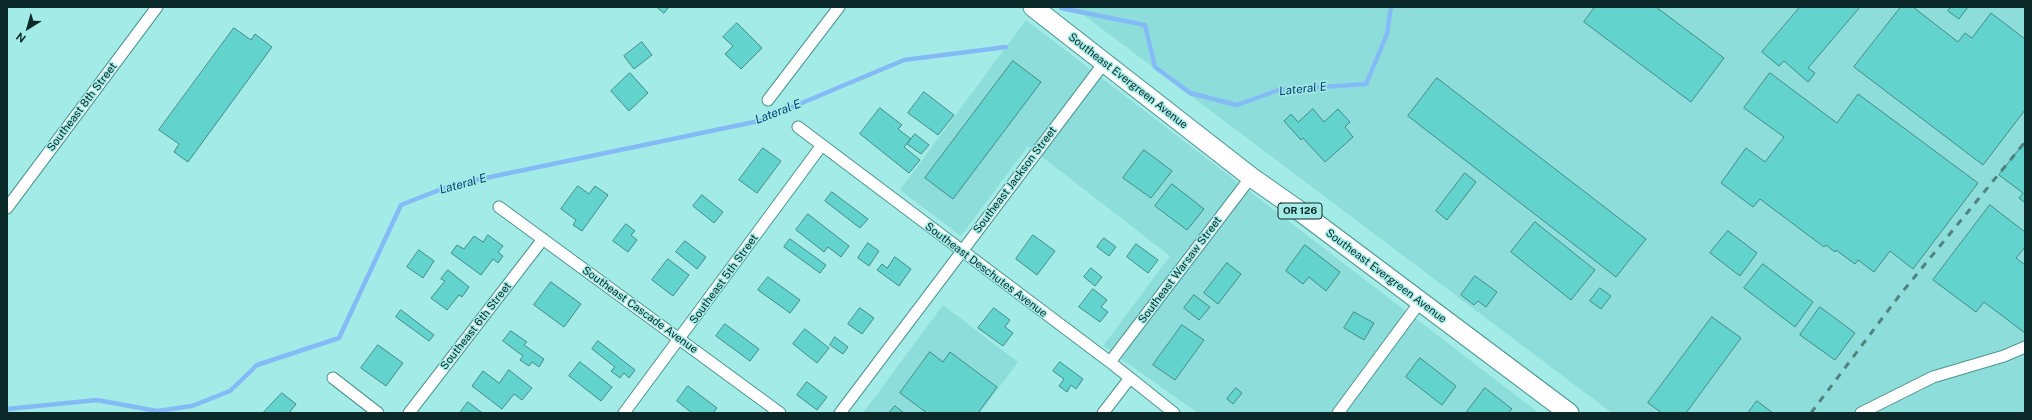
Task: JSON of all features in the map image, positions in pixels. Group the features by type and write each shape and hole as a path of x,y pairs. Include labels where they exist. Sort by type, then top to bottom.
{"highway":[{"name":"Southeast Evergreen Avenue","path":"1033,7 1251,177 1301,212 1569,413"}],"street":[{"name":"Southeast 8th Street","path":"7,208 157,7"},
{"path":"768,100 839,7"},
{"name":"Southeast Jackson Street","path":"840,413 1104,63"},
{"name":"Southeast Deschutes Avenue","path":"798,127 1110,362 1174,413"},
{"name":"Southeast 5th Street","path":"624,413 680,340 822,145"},
{"name":"Southeast Warsaw Street","path":"1110,362 1251,177"},
{"name":"Southeast Cascade Avenue","path":"499,207 780,413"},
{"name":"Southeast 6th Street","path":"409,413 543,240"},
{"path":"1338,413 1420,302"},
{"path":"1861,413 1933,376 2004,356 2025,347"},
{"path":"333,378 378,413"},
{"path":"1103,413 1130,378"}],"shaded area":[{"path":"1073,7 2025,7 2025,413 1612,413"},
{"path":"1026,20 1539,413 1198,413 1103,346 1170,256 1028,146 961,236 900,190"},
{"path":"943,305 1018,362 980,413 863,413"}],"building":[{"path":"657,7 669,7 664,13"},
{"path":"1595,7 1656,7 1724,58 1691,102 1584,22"},
{"path":"1800,7 1860,7 1808,68 1815,73 1808,82 1784,61 1779,66 1762,52"},
{"path":"1901,7 1913,7 1958,42 1965,33 1972,38 1991,13 2025,39 2025,110 1983,165 1854,67"},
{"path":"1951,7 1968,7 1959,19 1948,11"},
{"path":"737,23 762,48 741,69 725,54 733,46 723,37"},
{"path":"234,28 251,40 255,34 272,47 188,162 174,152 179,144 159,130"},
{"path":"642,42 652,55 634,69 624,56"},
{"path":"1013,61 1041,82 953,199 925,178"},
{"path":"630,73 648,93 629,111 611,91"},
{"path":"1770,73 1837,123 1858,94 1978,183 1913,269 1890,251 1874,272 1858,260 1855,264 1836,250 1835,252 1826,245 1824,247 1760,199 1753,207 1721,183 1746,148 1765,162 1784,137 1744,108"},
{"path":"1437,78 1646,239 1616,277 1408,116"},
{"path":"924,92 954,115 938,135 908,113"},
{"path":"880,108 902,125 898,129 911,139 904,147 920,160 909,173 860,134"},
{"path":"1313,109 1324,122 1338,109 1350,122 1345,127 1353,137 1325,162 1303,138 1301,140 1284,121 1291,114 1298,122"},
{"path":"915,134 929,145 921,154 907,144"},
{"path":"2025,142 2025,203 2019,198 2023,193 1999,175"},
{"path":"763,148 781,161 757,193 739,180"},
{"path":"1144,150 1172,171 1151,198 1123,178"},
{"path":"1465,173 1476,182 1447,220 1436,211"},
{"path":"1172,184 1204,209 1187,230 1155,206"},
{"path":"578,186 589,194 595,186 608,195 582,231 573,225 576,220 561,209"},
{"path":"832,192 868,219 860,228 825,201"},
{"path":"702,195 723,212 714,223 693,206"},
{"path":"1990,205 2025,232 2025,247 2016,258 2025,265 2025,333 1984,302 1976,312 1933,280"},
{"path":"808,214 849,246 841,257 828,247 824,252 796,230"},
{"path":"1535,222 1595,270 1571,300 1511,252"},
{"path":"626,224 635,231 631,235 637,240 628,252 613,241"},
{"path":"1728,231 1757,253 1740,276 1710,253"},
{"path":"488,235 503,246 498,252 503,256 498,263 493,259 481,275 451,253 457,245 464,249 474,236 483,242"},
{"path":"1033,235 1055,251 1037,275 1016,259"},
{"path":"1104,238 1116,247 1109,256 1097,247"},
{"path":"790,239 826,265 820,273 784,247"},
{"path":"685,241 706,257 697,269 676,252"},
{"path":"868,243 879,251 869,266 858,258"},
{"path":"1136,244 1158,260 1148,273 1127,257"},
{"path":"1305,245 1340,272 1326,291 1309,277 1303,284 1286,271"},
{"path":"419,250 434,261 423,278 407,267"},
{"path":"895,257 911,269 899,286 877,270 882,264 887,268"},
{"path":"668,259 689,275 673,296 652,280"},
{"path":"1227,263 1241,274 1218,304 1204,293"},
{"path":"1763,264 1813,302 1795,327 1744,288"},
{"path":"1091,268 1102,277 1095,286 1084,277"},
{"path":"448,270 469,287 462,297 459,295 447,310 431,298 445,281 441,279"},
{"path":"1475,276 1497,292 1486,307 1478,301 1474,305 1461,295"},
{"path":"768,277 800,300 790,313 758,290"},
{"path":"551,282 581,304 564,327 534,305"},
{"path":"1600,288 1611,296 1601,309 1590,301"},
{"path":"1093,289 1107,300 1101,307 1108,312 1100,322 1079,307"},
{"path":"1194,295 1210,307 1199,320 1184,308"},
{"path":"1820,307 1855,333 1835,360 1800,335"},
{"path":"860,308 874,318 862,334 848,324"},
{"path":"994,308 1010,320 1005,327 1013,333 1003,346 978,328"},
{"path":"401,310 434,335 429,341 396,317"},
{"path":"1354,312 1374,323 1364,340 1344,328"},
{"path":"1712,317 1741,338 1686,413 1662,413 1648,403"},
{"path":"725,324 759,349 750,361 716,336"},
{"path":"1182,325 1204,340 1175,380 1153,365"},
{"path":"805,329 829,348 817,363 793,344"},
{"path":"511,331 527,342 524,345 544,359 539,367 532,362 529,366 520,360 523,356 503,341"},
{"path":"835,337 848,347 843,354 830,345"},
{"path":"598,341 635,370 629,378 624,373 620,378 611,371 615,367 592,349"},
{"path":"378,345 403,363 386,386 361,368"},
{"path":"930,352 943,362 950,352 997,387 978,413 927,413 900,393"},
{"path":"1420,358 1456,386 1442,405 1406,377"},
{"path":"580,362 612,387 601,401 569,376"},
{"path":"1060,362 1083,379 1076,389 1071,385 1067,392 1059,386 1064,379 1053,371"},
{"path":"509,370 532,388 522,400 514,394 502,409 472,386 483,371 499,383"},
{"path":"807,382 827,397 817,410 797,395"},
{"path":"688,386 717,408 713,413 692,413 677,401"},
{"path":"1236,388 1242,393 1233,404 1227,399"},
{"path":"1485,388 1512,409 1508,413 1466,413"},
{"path":"282,393 296,404 289,413 263,413"},
{"path":"1757,401 1773,413 1748,413"},
{"path":"468,402 481,412 460,413"},
{"path":"895,406 904,413 889,413"}],"waterway":[{"name":"Lateral E","path":"1061,8 1145,25 1155,67 1190,93 1237,105 1279,90 1366,84 1387,34 1391,7"},
{"name":"Lateral E","path":"7,409 97,400 157,411 192,406 230,391 257,365 339,338 401,205 452,185 759,121 904,60 1006,47"}],"railway":[{"path":"1811,413 1899,296 2025,142"}]}
